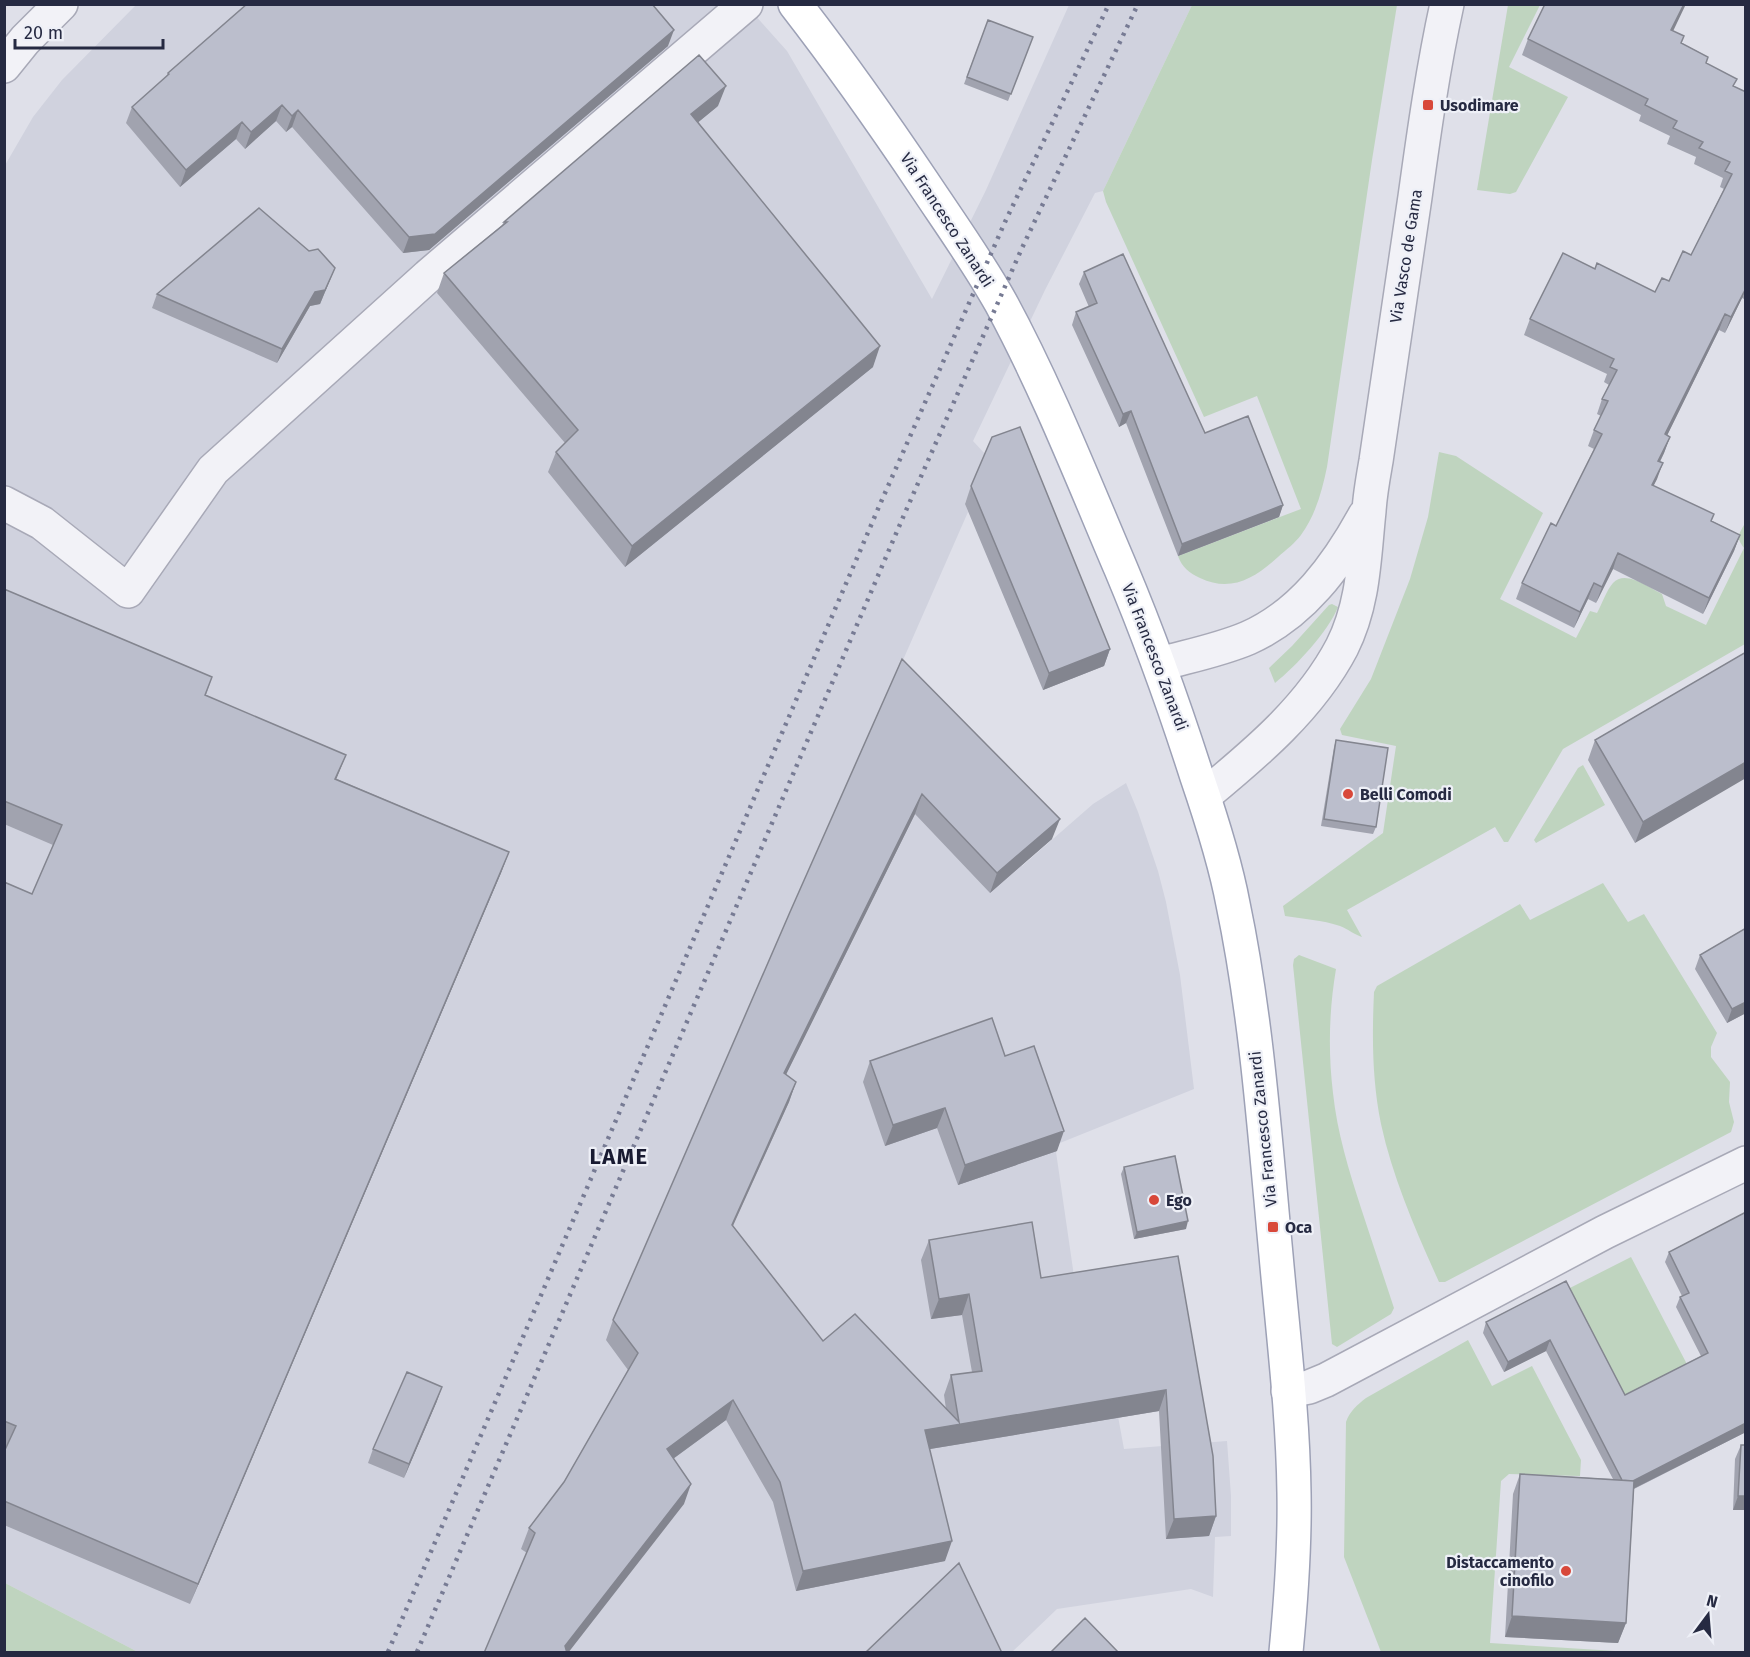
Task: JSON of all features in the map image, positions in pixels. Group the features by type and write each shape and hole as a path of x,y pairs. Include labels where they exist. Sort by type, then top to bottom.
{"main road":[{"name":"Via Francesco Zanardi","path":"795,4 893,138 961,239 999,300 1022,344 1064,436 1160,664 1204,796 1233,904 1249,988 1271,1205 1293,1465 1291,1593 1286,1653"}],"street":[{"path":"4,66 25,40 61,4"},
{"path":"4,504 42,523 128,591 213,470 428,276 746,4"},
{"name":"Via Vasco de Gama","path":"1204,796 1283,725 1315,688 1341,648 1352,624 1360,596 1369,508 1428,105 1447,4"},
{"name":"Via Vasco de Gama","path":"1160,664 1247,639 1289,613 1306,599 1340,558 1369,508"},
{"path":"1288,1391 1326,1380 1605,1232 1746,1163"}],"shaded area":[{"path":"136,5 746,5 787,51 932,299 986,190 1069,5 1192,5 1103,191 1095,193 1045,290 973,441 986,455 965,503 968,512 878,717 1022,866 1093,804 1126,783 1138,812 1166,902 1180,975 1194,1089 1055,1145 1076,1290 1108,1362 1124,1449 1227,1441 1231,1536 1215,1537 1213,1597 1191,1589 1057,1609 1012,1652 138,1652 5,1583 4,167 33,117 62,80"}],"green space":[{"path":"1192,5 1397,5 1321,494 1311,519 1296,541 1269,565 1251,577 1222,584 1211,582 1189,572 1178,556 1301,509 1257,396 1204,417 1103,191"},
{"path":"1508,5 1540,5 1509,67 1568,97 1516,192 1510,194 1477,190"},
{"path":"1439,452 1456,456 1543,513 1500,599 1576,638 1590,611 1597,613 1613,583 1624,578 1637,581 1662,594 1666,606 1706,625 1744,548 1739,535 1745,523 1745,644 1563,749 1508,842 1504,842 1495,827 1347,910 1362,937 1333,924 1285,916 1283,906 1383,833 1396,746 1342,735 1340,729 1371,679 1410,579 1428,517"},
{"path":"1332,604 1338,607 1327,627 1302,658 1275,683 1269,668"},
{"path":"1583,765 1605,805 1536,843 1534,840 1578,768"},
{"path":"1603,883 1628,922 1644,914 1717,1033 1711,1047 1711,1057 1730,1082 1729,1102 1734,1122 1731,1132 1445,1282 1439,1282 1399,1185 1381,1124 1373,1058 1374,992 1377,986 1520,904 1530,920"},
{"path":"1299,955 1336,969 1330,1031 1331,1078 1335,1108 1352,1180 1394,1308 1391,1314 1337,1347 1332,1344 1293,965 1294,959"},
{"path":"1631,1257 1690,1370 1621,1406 1562,1292"},
{"path":"1468,1340 1492,1386 1532,1366 1581,1460 1580,1476 1509,1474 1501,1481 1490,1643 1631,1652 1381,1652 1344,1557 1346,1422 1354,1408 1366,1398"},
{"path":"5,1583 138,1652 5,1652"}],"building":[{"path":"247,4 652,4 674,30 435,234 409,237 298,110 292,116 282,105 251,132 242,122 186,170 132,107"},
{"path":"1545,4 1684,4 1671,30 1684,36 1681,43 1708,57 1706,63 1737,79 1733,86 1746,92 1746,288 1731,317 1725,314 1665,434 1670,437 1658,461 1663,463 1652,485 1714,514 1711,521 1740,535 1709,598 1618,553 1602,587 1594,583 1580,612 1522,583 1551,523 1556,526 1602,434 1594,430 1608,401 1602,399 1617,370 1610,367 1614,359 1530,319 1563,253 1595,269 1597,263 1655,292 1662,278 1669,281 1683,251 1691,255 1732,174 1725,171 1730,162 1699,148 1703,142 1673,128 1677,121 1645,105 1648,99 1528,39"},
{"path":"988,20 1033,37 1011,94 967,77"},
{"path":"699,55 726,86 691,114 880,346 632,546 556,452 578,430 444,273 507,222 504,222"},
{"path":"259,208 309,251 318,249 335,268 325,290 315,292 282,349 157,294"},
{"path":"1123,254 1205,433 1248,416 1283,505 1182,544 1131,411 1123,414 1076,312 1097,303 1084,272"},
{"path":"1020,427 1110,649 1049,673 971,486 992,437"},
{"path":"4,589 212,677 205,695 346,755 335,779 509,852 198,1584 4,1501 4,1452 16,1426 4,1421 4,882 32,894 62,825 4,801"},
{"path":"1746,652 1746,762 1643,822 1595,740"},
{"path":"902,659 1060,819 997,873 922,794 784,1073 796,1082 732,1225 823,1341 855,1314 959,1422 951,1375 982,1371 969,1294 939,1299 929,1240 1032,1222 1041,1278 1178,1256 1213,1456 1216,1516 1174,1519 1166,1390 925,1430 952,1541 803,1571 780,1482 733,1400 667,1449 691,1484 565,1646 567,1653 484,1653 535,1533 529,1528 564,1482 638,1353 613,1320"},
{"name":"Belli Comodi","path":"1336,740 1388,748 1376,827 1324,819"},
{"path":"1746,928 1746,1002 1732,1009 1700,955"},
{"path":"992,1018 1005,1056 1034,1046 1064,1131 965,1165 945,1108 893,1125 870,1061"},
{"path":"1175,1156 1188,1221 1137,1232 1124,1167"},
{"path":"1746,1212 1746,1423 1633,1481 1622,1480 1550,1340 1508,1362 1486,1322 1566,1281 1625,1395 1708,1353 1680,1297 1689,1293 1669,1252"},
{"path":"407,1372 442,1387 409,1464 373,1449"},
{"path":"1741,1445 1746,1445 1746,1496 1738,1496"},
{"path":"1520,1474 1634,1481 1626,1623 1512,1616"},
{"path":"959,1563 1002,1653 865,1653"},
{"path":"1085,1618 1119,1653 1050,1653"}],"railway":[{"path":"388,1652 881,502 1005,222 1109,4"},
{"path":"417,1652 904,515 1022,248 1138,4"}],"place":[{"name":"Usodimare","path":"1428,105"},
{"name":"Belli Comodi","path":"1348,794"},
{"name":"Ego","path":"1154,1200"},
{"name":"Oca","path":"1273,1227"},
{"name":"Distaccamento cinofilo","path":"1566,1571"}],"district":[{"name":"LAME","path":"619,1156"}]}
